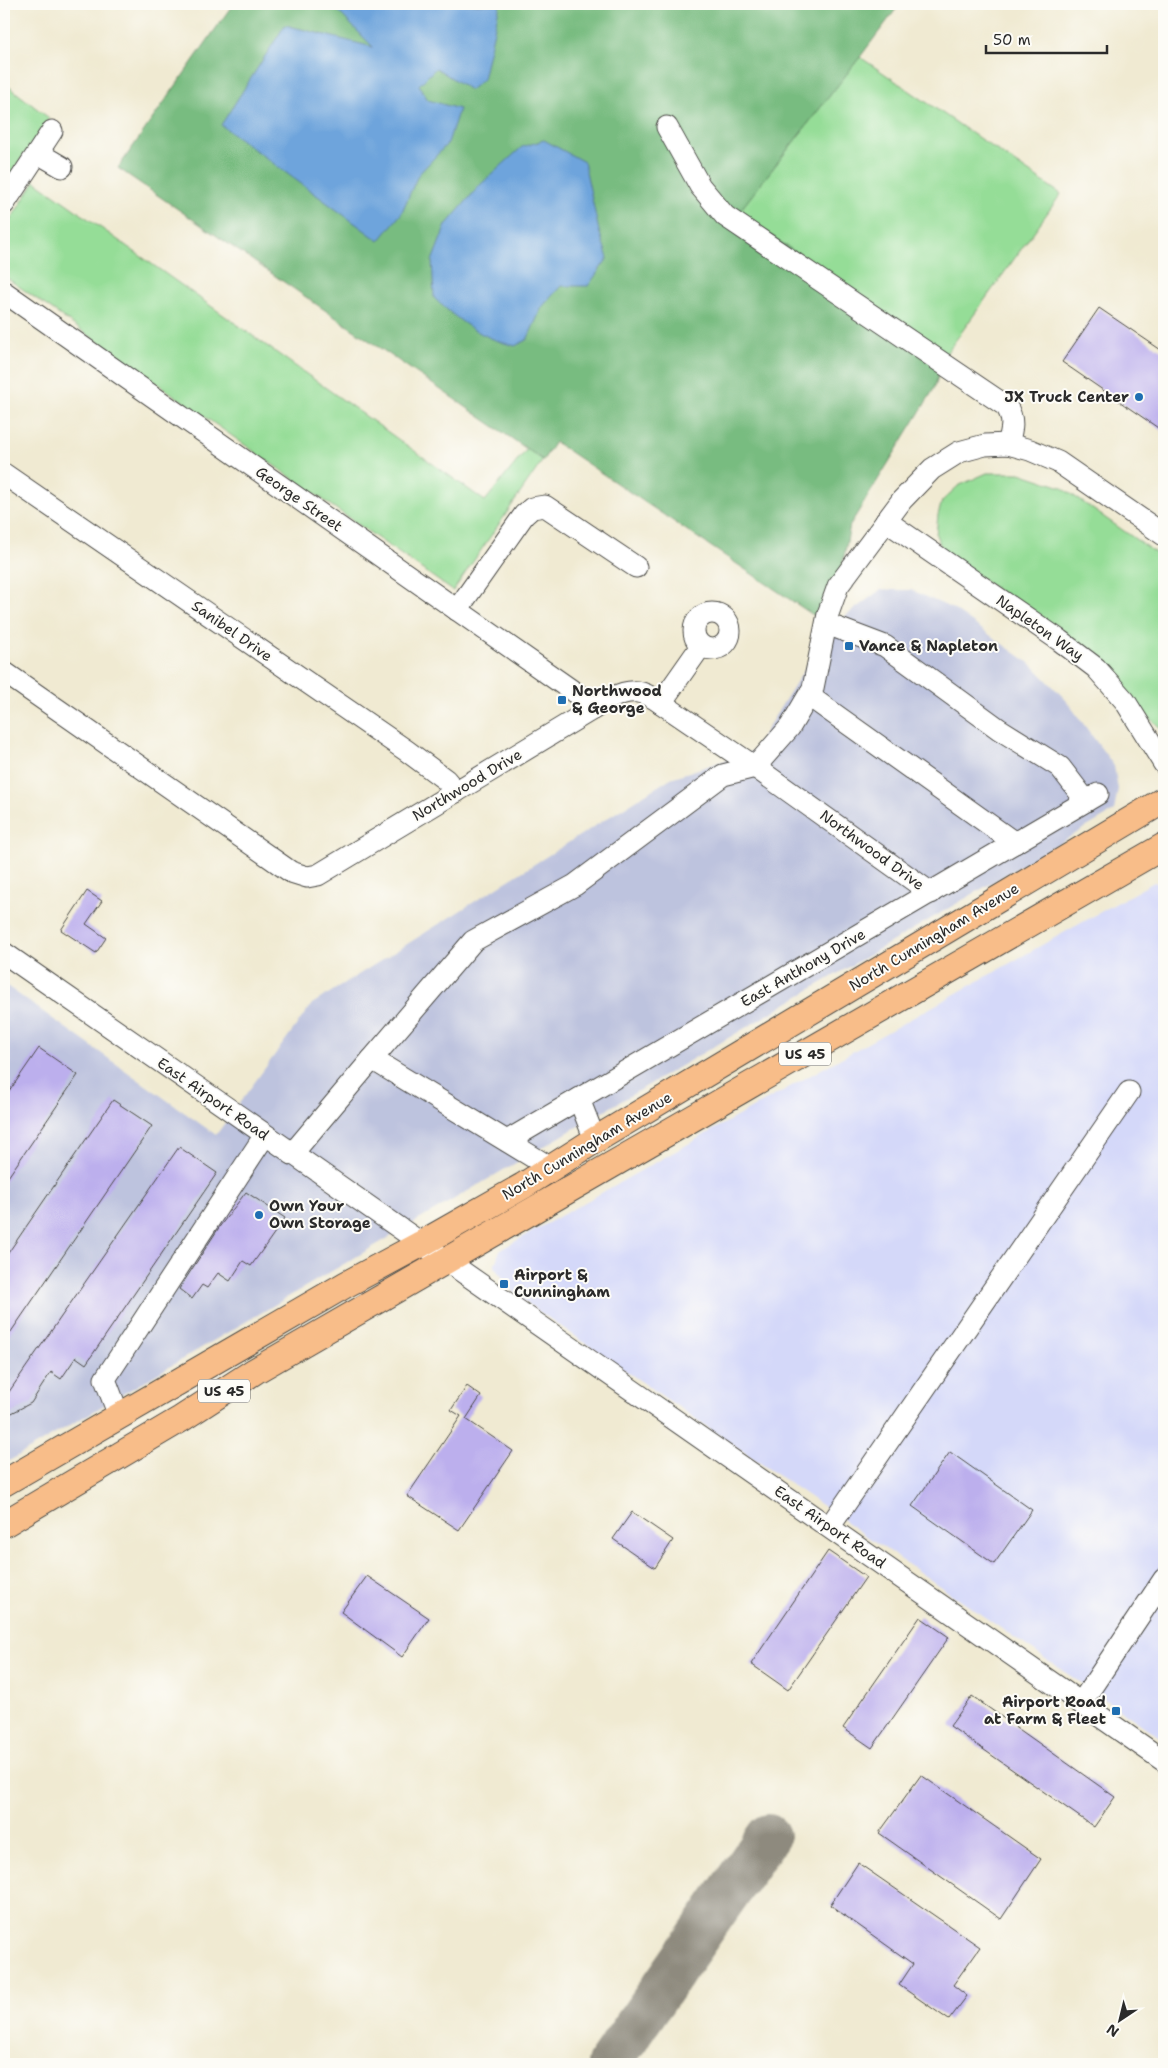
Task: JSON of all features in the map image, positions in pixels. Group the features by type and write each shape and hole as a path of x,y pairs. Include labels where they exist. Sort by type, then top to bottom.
{"main road":[{"name":"North Cunningham Avenue","path":"4,1483 344,1284 421,1244 551,1168 1164,800"},
{"name":"North Cunningham Avenue","path":"4,1524 181,1418 254,1371 446,1262 1164,846"}],"street":[{"path":"667,127 700,186 725,216 1006,406 1010,412 1013,424 1008,444"},
{"path":"4,204 52,131"},
{"path":"38,153 62,167"},
{"name":"George Street","path":"4,292 584,699 593,709"},
{"path":"292,1154 473,941 574,885 723,775 756,767 790,727 813,688 827,624 838,586 902,500 932,469 959,452 985,445 1008,444 1030,450 1058,462 1164,535"},
{"name":"Sanibel Drive","path":"4,474 407,751 446,780 456,792"},
{"path":"457,610 524,515 532,508 545,506 636,567"},
{"name":"Napleton Way","path":"886,521 1059,640 1096,668 1125,700 1164,764"},
{"name":"East Anthony Drive","path":"507,1142 1092,798 1060,767 999,730 885,646 827,624"},
{"path":"662,703 701,646"},
{"name":"Northwood Drive","path":"4,672 291,872 306,877 318,876 625,691 637,691 651,696 662,703 756,767 931,893"},
{"path":"809,696 1015,844"},
{"name":"East Airport Road","path":"4,953 446,1262 830,1526 1164,1761"},
{"path":"372,1059 551,1168"},
{"path":"830,1526 1129,1092"},
{"path":"580,1099 595,1140"},
{"path":"119,1416 106,1379 265,1135"},
{"path":"1081,1702 1158,1601 1164,1579"}],"shaded area":[{"path":"880,590 911,590 953,609 1032,665 1066,700 1114,766 1118,789 1114,811 4,1464 4,984 216,1135 312,1004 671,778 753,751 831,627"},
{"path":"1154,882 1164,885 1164,1740 518,1297 494,1267 500,1250"}],"green space":[{"path":"233,4 900,4 738,213 945,355 934,389 850,525 831,627 555,442 543,460 118,168"},
{"path":"860,57 1061,194 945,355 738,213"},
{"path":"8,86 49,118 4,184 4,91"},
{"path":"35,181 485,501 527,449 543,460 453,591 4,276 4,230"},
{"path":"987,473 1020,473 1061,487 1164,559 1164,731 1145,714 1115,676 943,551 936,535 938,515 942,501 958,486"}],"water":[{"path":"331,4 500,4 483,79 470,90 436,68 419,85 428,100 459,109 448,143 418,175 401,214 379,241 221,125 285,25 373,47"},
{"path":"544,140 584,162 599,231 608,258 588,286 561,286 542,307 527,340 515,346 491,338 471,328 434,298 432,261 446,225 480,185 522,147"}],"building":[{"name":"JX Truck Center","path":"1099,308 1164,352 1164,432 1062,362"},
{"path":"87,891 102,901 86,924 106,938 96,953 61,930"},
{"path":"39,1048 78,1075 4,1183 4,1099"},
{"path":"113,1100 152,1126 4,1342 4,1259"},
{"path":"179,1147 217,1173 86,1364 76,1357 61,1379 51,1372 31,1403 4,1417 4,1399"},
{"path":"246,1192 285,1218 251,1266 243,1261 230,1281 218,1273 207,1288 202,1285 192,1299 179,1289 220,1226"},
{"path":"467,1386 481,1396 466,1419 513,1451 459,1530 407,1496 461,1416 451,1410"},
{"path":"950,1452 1032,1510 994,1564 912,1506"},
{"path":"632,1512 673,1540 655,1568 613,1539"},
{"path":"828,1551 866,1577 788,1690 751,1664"},
{"path":"367,1576 429,1618 402,1657 341,1612"},
{"path":"920,1617 949,1637 872,1748 843,1728"},
{"path":"972,1696 1115,1797 1094,1827 950,1726"},
{"path":"921,1775 1041,1859 1001,1919 879,1833"},
{"path":"858,1863 980,1947 953,1985 967,1996 949,2020 899,1985 913,1964 830,1905"}],"taxiway":[{"path":"609,2064 768,1836"}],"place":[{"name":"JX Truck Center","path":"1139,397"},
{"name":"Vance & Napleton","path":"849,646"},
{"name":"Northwood & George","path":"562,700"},
{"name":"Own Your Own Storage","path":"259,1215"},
{"name":"Airport & Cunningham","path":"504,1284"},
{"name":"Airport Road at Farm & Fleet","path":"1116,1711"}]}
